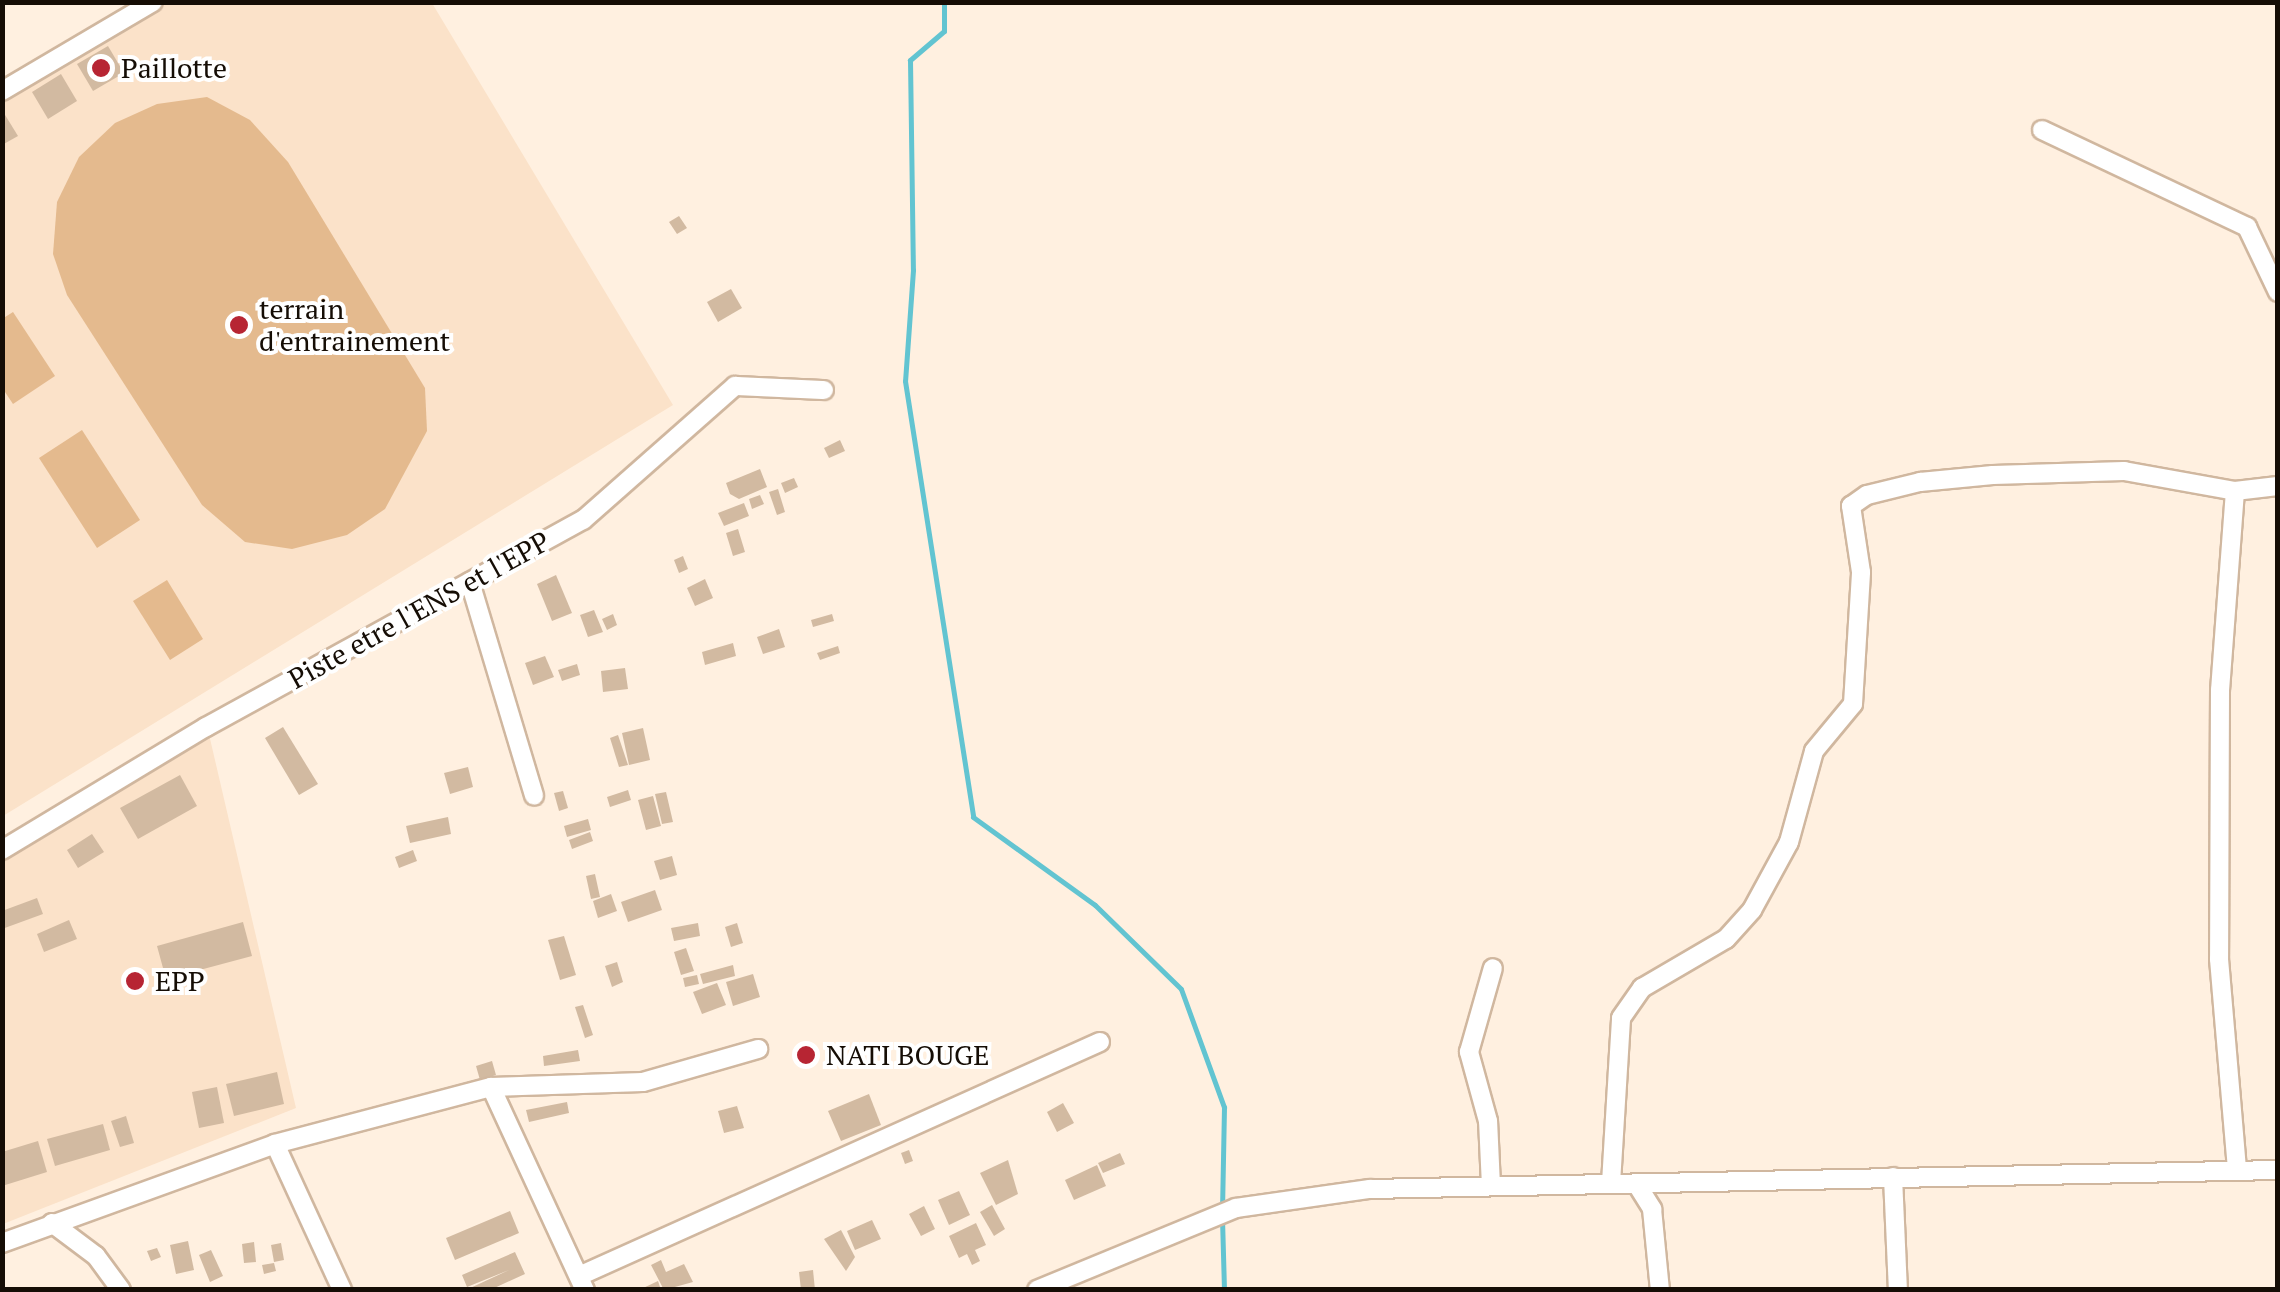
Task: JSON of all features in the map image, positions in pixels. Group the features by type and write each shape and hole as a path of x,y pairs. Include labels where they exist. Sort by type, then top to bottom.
{"street":[{"path":"2,91 153,2"},
{"path":"2042,130 2247,227 2278,292"},
{"name":"Piste etre l'ENS et l'EPP","path":"2,850 206,728 583,520 735,386 824,390"},
{"path":"1611,1183 1620,1018 1642,988 1726,939 1752,910 1789,842 1814,751 1852,704 1861,572 1851,506 1868,495 1920,482 1993,474 2124,471 2234,491 2278,486"},
{"path":"2234,491 2220,690 2219,959 2237,1168"},
{"path":"470,582 534,796"},
{"path":"1491,1186 1488,1121 1469,1052 1493,968"},
{"path":"490,1088 582,1283 1100,1042"},
{"path":"2,1243 275,1144 490,1088 552,1080 642,1082 758,1049"},
{"path":"275,1144 342,1290"},
{"path":"1037,1290 1236,1208 1370,1188 2278,1170"},
{"path":"1893,1177 1898,1290"},
{"path":"1636,1183 1652,1209 1660,1290"},
{"path":"52,1224 96,1256 120,1290"}],"shaded area":[{"path":"166,3 432,3 673,405 3,816 2,100"},
{"name":"terrain d'entrainement","path":"207,97 250,120 288,162 425,388 427,431 385,509 347,535 292,549 245,542 202,505 67,295 53,254 57,202 79,157 115,123 157,104"},
{"path":"13,312 55,376 13,404 3,389 2,319"},
{"path":"82,430 140,520 97,548 39,458"},
{"path":"167,580 203,639 170,660 133,601"},
{"name":"EPP","path":"208,730 296,1108 3,1224 3,854"}],"building":[{"name":"Paillotte","path":"108,46 124,73 93,91 77,64"},
{"name":"Paillotte","path":"61,74 77,101 48,119 32,92"},
{"path":"2,110 18,136 2,145"},
{"path":"679,216 687,228 677,234 669,222"},
{"path":"731,289 742,308 718,322 707,302"},
{"path":"840,440 845,451 829,458 824,448"},
{"path":"760,469 767,487 739,499 730,494 726,483"},
{"path":"794,478 798,487 785,493 781,483"},
{"path":"778,489 785,512 777,515 769,492"},
{"path":"760,495 764,504 752,509 749,499"},
{"path":"744,503 749,516 724,526 718,513"},
{"path":"738,529 745,552 733,556 726,533"},
{"path":"683,556 688,569 679,573 674,560"},
{"path":"556,575 572,613 552,621 537,584"},
{"path":"705,579 713,598 695,606 687,588"},
{"path":"594,610 603,632 588,637 580,615"},
{"path":"613,614 617,625 607,630 602,619"},
{"path":"832,614 834,621 813,627 811,620"},
{"path":"779,629 785,647 763,654 757,637"},
{"path":"733,643 736,656 705,665 702,652"},
{"path":"838,646 840,653 820,660 817,653"},
{"path":"545,656 554,677 533,685 525,663"},
{"path":"577,664 580,675 562,681 558,670"},
{"path":"625,668 628,689 603,692 601,671"},
{"path":"283,727 318,784 299,795 265,738"},
{"path":"643,728 650,760 629,765 622,733"},
{"path":"618,735 628,765 619,767 610,738"},
{"path":"468,767 473,787 450,794 444,773"},
{"path":"180,775 197,806 138,839 120,808"},
{"path":"628,790 631,800 610,807 607,797"},
{"path":"563,791 568,808 559,811 554,793"},
{"path":"666,792 673,822 662,824 655,794"},
{"path":"653,796 661,826 646,830 638,800"},
{"path":"448,817 451,834 410,843 406,826"},
{"path":"588,819 591,830 567,837 564,826"},
{"path":"590,832 593,841 572,849 569,840"},
{"path":"92,834 104,852 78,868 67,850"},
{"path":"413,850 417,861 399,868 395,857"},
{"path":"672,856 677,875 660,880 654,861"},
{"path":"595,874 600,897 591,899 586,876"},
{"path":"655,890 662,910 628,922 621,902"},
{"path":"611,894 617,911 598,918 593,901"},
{"path":"37,898 43,914 2,929 2,911"},
{"path":"69,920 77,939 44,952 37,934"},
{"path":"243,922 252,956 166,979 157,946"},
{"path":"698,923 700,936 674,941 671,928"},
{"path":"737,923 743,943 731,947 725,927"},
{"path":"564,936 576,975 560,980 548,940"},
{"path":"686,948 694,971 681,975 674,952"},
{"path":"617,962 623,982 612,987 605,966"},
{"path":"733,965 735,976 703,984 700,974"},
{"path":"753,974 760,997 733,1006 726,982"},
{"path":"697,975 699,984 685,987 683,978"},
{"path":"717,983 726,1005 702,1014 693,992"},
{"path":"583,1005 593,1035 585,1038 575,1007"},
{"path":"578,1050 580,1061 544,1066 543,1056"},
{"path":"492,1061 496,1075 480,1080 476,1066"},
{"path":"277,1072 284,1104 234,1116 226,1084"},
{"path":"217,1087 224,1123 199,1128 192,1092"},
{"path":"869,1094 881,1125 841,1141 828,1111"},
{"path":"567,1102 569,1113 529,1122 526,1110"},
{"path":"1063,1103 1074,1123 1057,1132 1047,1112"},
{"path":"737,1106 744,1128 724,1133 718,1111"},
{"path":"126,1116 134,1143 120,1147 111,1121"},
{"path":"103,1124 110,1150 55,1166 47,1139"},
{"path":"38,1141 47,1172 2,1186 2,1152"},
{"path":"909,1150 913,1161 905,1164 901,1153"},
{"path":"1120,1153 1125,1164 1103,1173 1098,1163"},
{"path":"1008,1160 1018,1194 996,1205 980,1173"},
{"path":"1097,1165 1106,1186 1074,1200 1065,1180"},
{"path":"959,1191 970,1215 949,1225 938,1200"},
{"path":"992,1205 1005,1229 994,1236 980,1212"},
{"path":"924,1206 935,1229 921,1236 909,1214"},
{"path":"510,1211 519,1233 455,1260 446,1238"},
{"path":"872,1220 881,1239 855,1250 847,1231"},
{"path":"976,1223 986,1245 975,1250 980,1261 972,1265 967,1254 959,1258 949,1236"},
{"path":"841,1230 855,1257 846,1271 824,1239"},
{"path":"188,1241 194,1270 176,1274 170,1245"},
{"path":"254,1242 256,1262 244,1263 242,1244"},
{"path":"281,1243 284,1260 274,1262 271,1245"},
{"path":"157,1248 161,1257 151,1261 147,1251"},
{"path":"211,1250 223,1276 210,1282 199,1255"},
{"path":"515,1252 525,1274 490,1290 466,1290 509,1270 467,1287 462,1275"},
{"path":"661,1260 666,1272 684,1264 693,1282 664,1290 651,1265"},
{"path":"274,1263 276,1271 264,1274 262,1265"},
{"path":"813,1270 815,1290 801,1290 799,1272"},
{"path":"658,1281 661,1290 639,1290"}],"waterway":[{"path":"944,2 944,31 910,60 913,270 905,381 973,817 1095,905 1181,989 1224,1107 1222,1207"},
{"path":"1222,1218 1224,1290"}],"place":[{"name":"Paillotte","path":"101,68"},
{"name":"terrain d'entrainement","path":"239,325"},
{"name":"EPP","path":"135,981"},
{"name":"NATI BOUGE","path":"806,1055"}]}
